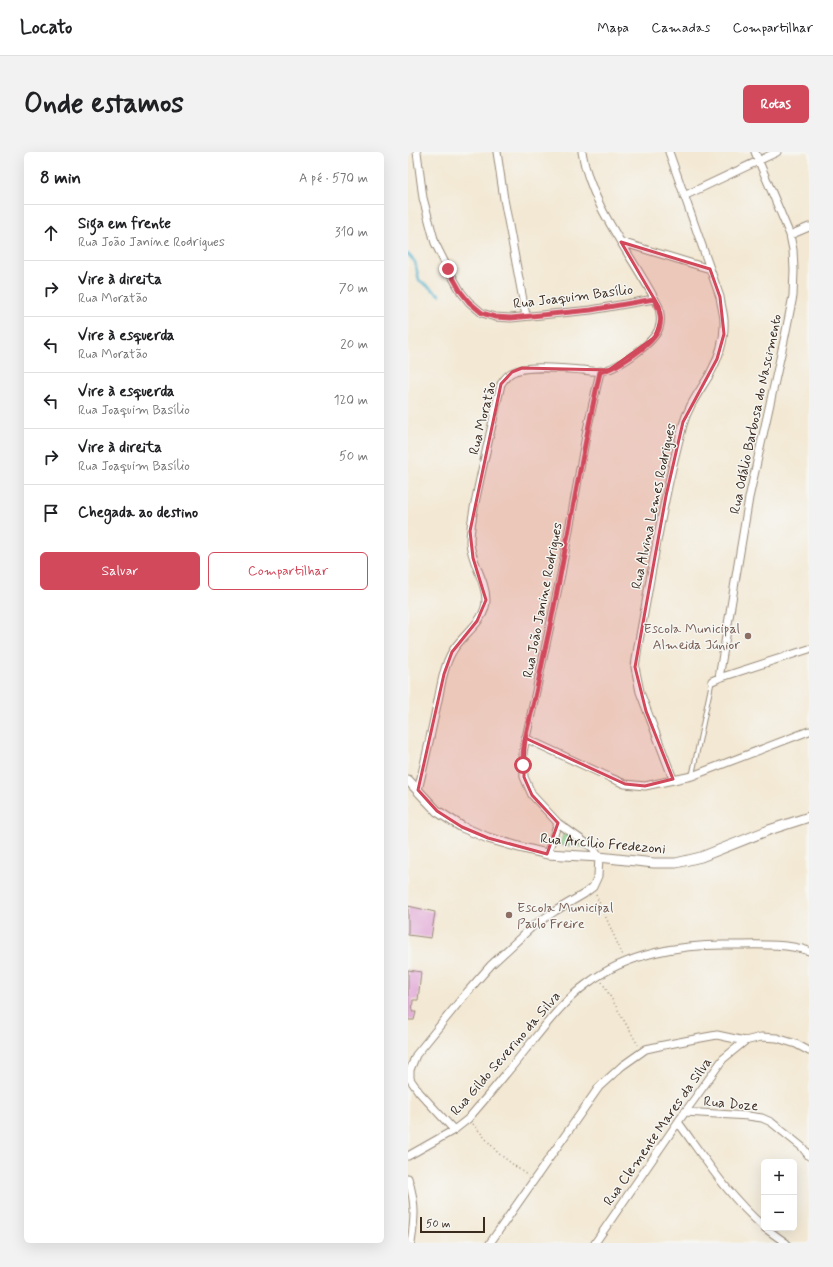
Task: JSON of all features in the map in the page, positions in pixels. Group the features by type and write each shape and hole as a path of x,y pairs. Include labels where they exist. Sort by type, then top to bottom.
{"street":[{"name":"Rua Joaquim Basílio","path":"417,152 423,198 434,243 461,292 469,302 482,313 495,317 511,318 591,310 654,299"},
{"path":"497,152 504,199 526,316"},
{"name":"Rua Moratão","path":"418,790 444,674 452,652 484,610 486,600 482,580 473,558 470,543 470,531 501,384 512,372 522,368 551,368 600,372 609,370 641,350 655,337 660,328 661,318 659,307 599,205 583,162 582,152"},
{"name":"Rua Alvina Lemes Rodrigues","path":"669,152 720,297 724,321 724,334 717,359 710,374 688,410 683,422 666,496 638,646 636,667 637,680 646,711 673,780"},
{"name":"Rua Odálio Barbosa do Nascimento","path":"715,680 749,498 786,336 793,296 794,270 793,250 790,235 758,161 756,152"},
{"path":"684,196 777,152"},
{"path":"790,235 809,227"},
{"path":"621,242 710,269"},
{"name":"Rua João Janine Rodrigues","path":"599,857 593,848 586,842 558,823 532,795 524,777 523,752 561,574 587,430 600,372"},
{"path":"715,680 809,649"},
{"path":"525,738 625,784 645,786 692,776 809,731"},
{"name":"Rua Arcílio Fredezoni","path":"408,780 437,811 462,827 488,838 547,854 676,863 701,857 769,830 809,817"},
{"path":"547,854 558,823"},
{"path":"454,1130 419,1092 410,1079 410,1070 416,1055 468,991 520,937 555,911 593,887 598,876 599,857"},
{"name":"Rua Gildo Severino da Silva","path":"408,1156 454,1130 468,1119 558,1009 587,983 609,969 626,961 679,948 718,944 778,945 809,951"},
{"path":"490,1243 599,1087 622,1066 642,1052 664,1045 717,1035 746,1040 761,1037 777,1038 796,1044 809,1051"},
{"name":"Rua Clemente Mares da Silva","path":"596,1243 678,1122 723,1059 746,1040"},
{"name":"Rua Doze","path":"685,1112 762,1118 771,1122 802,1147 809,1156"},
{"path":"678,1122 728,1190 749,1214 761,1224"},
{"path":"408,1178 413,1195 415,1216 411,1243"},
{"path":"769,1231 786,1243"}],"lane":[{"path":"692,776 715,680"}],"path":[{"path":"593,887 626,961"},
{"path":"599,976 642,1052"},
{"path":"468,1119 498,1153 534,1180"}],"highlighted area":[{"path":"621,242 710,269 720,297 724,334 717,359 683,422 666,496 635,667 646,711 673,779 645,786 625,784 525,738 524,777 532,795 558,823 547,854 488,838 462,827 437,811 418,790 444,674 452,652 477,621 486,600 473,558 470,531 501,384 512,372 522,368 609,370 655,337 661,318 659,307"}],"green space":[{"path":"564,832 586,847 560,845"}],"building":[{"path":"408,906 435,912 431,938 408,935"},
{"path":"408,970 421,972 418,1000 413,1000 412,1012 416,1012 414,1020 408,1020"}],"waterway":[{"path":"408,254 415,262 419,280 440,295"}],"place":[{"name":"Escola Municipal Almeida Júnior","path":"748,636"},
{"name":"Escola Municipal Paulo Freire","path":"509,915"}],"route":[{"path":"448,269 461,292 469,302 482,313 495,317 511,318 591,310 654,299 659,307 661,318 660,328 655,337 641,350 609,370 600,372 587,430 561,574 536,694 525,738 523,765"}]}
